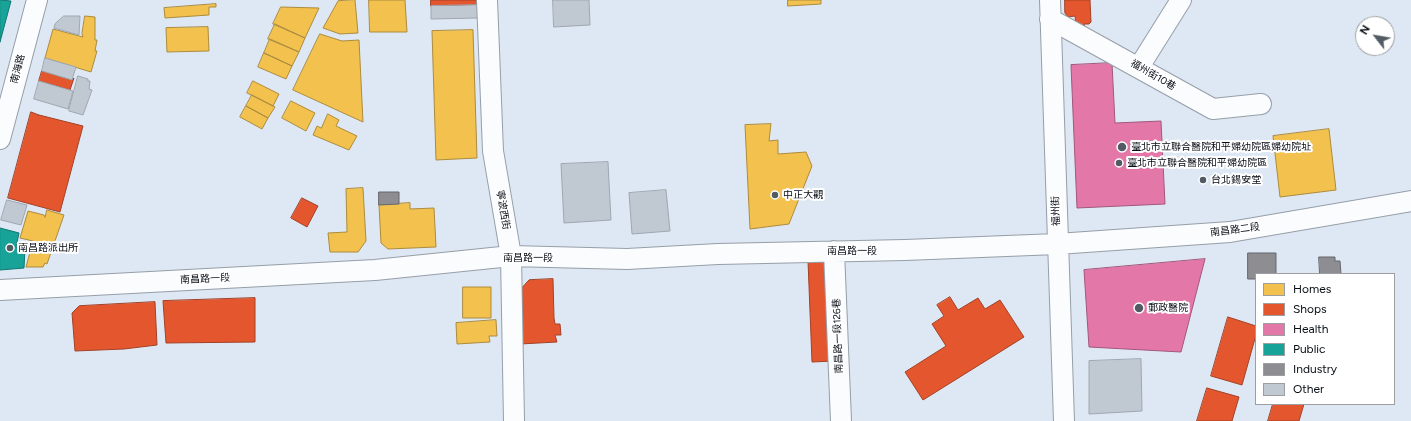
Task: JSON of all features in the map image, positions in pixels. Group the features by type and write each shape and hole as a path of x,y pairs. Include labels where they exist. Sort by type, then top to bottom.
{"street":[{"name":"南海路","path":"0,139 37,0"},
{"name":"寧波西街","path":"487,0 492,151 511,256 514,421"},
{"path":"1139,66 1180,0"},
{"name":"福州街10巷","path":"1050,9 1170,86 1213,109 1261,104"},
{"name":"福州街","path":"1050,9 1064,421"},
{"name":"南昌路二段","path":"1057,244 1230,232 1411,201"},
{"name":"南昌路一段","path":"0,290 375,270 511,256 627,259 718,254 905,250 1057,244"},
{"name":"南昌路一段126巷","path":"834,251 841,421"}],"building: Homes":[{"path":"355,0 358,33 340,34 323,28 338,1"},
{"path":"369,0 405,0 407,32 370,32"},
{"path":"788,0 821,0 821,4 788,6"},
{"path":"216,4 216,7 209,7 209,15 165,18 164,8"},
{"path":"281,7 319,8 305,38 273,24"},
{"path":"85,16 95,17 95,40 97,40 95,51 97,51 91,72 45,58 53,29 83,37 82,34"},
{"path":"275,24 305,38 299,52 268,39"},
{"path":"208,27 209,51 167,52 166,28"},
{"path":"473,30 477,158 436,160 432,31"},
{"path":"320,34 342,41 359,40 363,122 293,90"},
{"path":"270,39 299,52 292,66 264,53"},
{"path":"264,53 292,66 286,79 258,67"},
{"path":"253,81 279,94 273,106 247,93"},
{"path":"252,95 275,107 268,118 246,106"},
{"path":"291,101 315,113 306,131 282,118"},
{"path":"246,106 268,118 262,129 240,117"},
{"path":"328,114 339,120 336,126 357,136 349,150 313,135 317,126 321,128"},
{"name":"中正大觀","path":"771,124 769,141 778,140 778,154 806,152 812,166 789,224 750,229 745,125"},
{"path":"1329,129 1336,190 1280,197 1273,136"},
{"path":"363,188 366,241 358,252 330,252 328,233 347,232 346,189"},
{"path":"410,203 410,209 434,208 436,247 388,249 381,243 379,205"},
{"path":"47,210 64,215 47,264 45,263 43,267 26,267 33,241 20,238 28,211 44,215 45,217"},
{"path":"463,287 491,287 491,318 463,318"},
{"path":"496,320 497,336 489,336 490,342 457,344 456,323"}],"building: Shops":[{"path":"431,0 479,0 479,5 431,6"},
{"path":"1065,0 1090,0 1091,22 1089,24 1084,24 1085,28 1076,25 1075,16 1068,17 1065,13"},
{"path":"42,71 72,80 74,78 70,90 39,81"},
{"path":"31,112 83,126 60,212 8,198"},
{"path":"302,198 318,206 307,227 291,218"},
{"path":"830,260 834,361 812,362 808,261"},
{"path":"553,279 554,318 555,324 560,324 561,335 555,335 557,342 520,344 518,292 529,280"},
{"path":"950,297 958,310 978,298 985,309 1000,300 1024,337 923,400 905,372 946,346 932,324 944,316 937,305"},
{"path":"255,298 255,342 166,343 163,301"},
{"path":"155,302 157,345 124,349 75,351 72,313 79,306"},
{"path":"1228,317 1255,326 1255,339 1242,385 1211,376"},
{"path":"1207,388 1239,397 1232,421 1197,421"},
{"path":"1273,405 1304,405 1299,421 1268,421"}],"building: Health":[{"name":"臺北市立聯合醫院和平婦幼院區婦幼院址","path":"1112,63 1115,123 1161,121 1165,204 1077,208 1071,65"},
{"name":"郵政醫院","path":"1205,259 1181,352 1089,347 1084,270"}],"building: Public":[{"path":"0,0 11,1 0,42"},
{"name":"南昌路派出所","path":"0,228 19,233 16,247 25,249 24,268 0,270"}],"building: Industry":[{"path":"379,192 399,192 399,204 379,205"},
{"path":"1248,253 1276,253 1276,273 1255,273 1255,279 1248,279"},
{"path":"1319,257 1335,257 1335,261 1340,261 1341,273 1320,273"}],"building: Other":[{"path":"553,0 589,0 590,25 554,27"},
{"path":"479,5 479,18 431,19 431,6"},
{"path":"64,16 80,16 79,35 54,28 55,24"},
{"path":"45,58 76,67 72,80 42,71"},
{"path":"78,76 90,81 89,89 92,90 83,115 69,111"},
{"path":"39,81 73,91 68,109 34,99"},
{"path":"608,162 611,220 564,223 561,164"},
{"path":"666,190 670,231 632,234 629,193"},
{"path":"7,200 27,205 21,225 1,220"},
{"path":"1141,359 1142,411 1089,414 1089,361"}],"place":[{"name":"臺北市立聯合醫院和平婦幼院區婦幼院址","path":"1122,147"},
{"name":"臺北市立聯合醫院和平婦幼院區","path":"1119,163"},
{"name":"台北錫安堂","path":"1203,180"},
{"name":"中正大觀","path":"775,195"},
{"name":"南昌路派出所","path":"10,248"},
{"name":"郵政醫院","path":"1139,308"}]}
